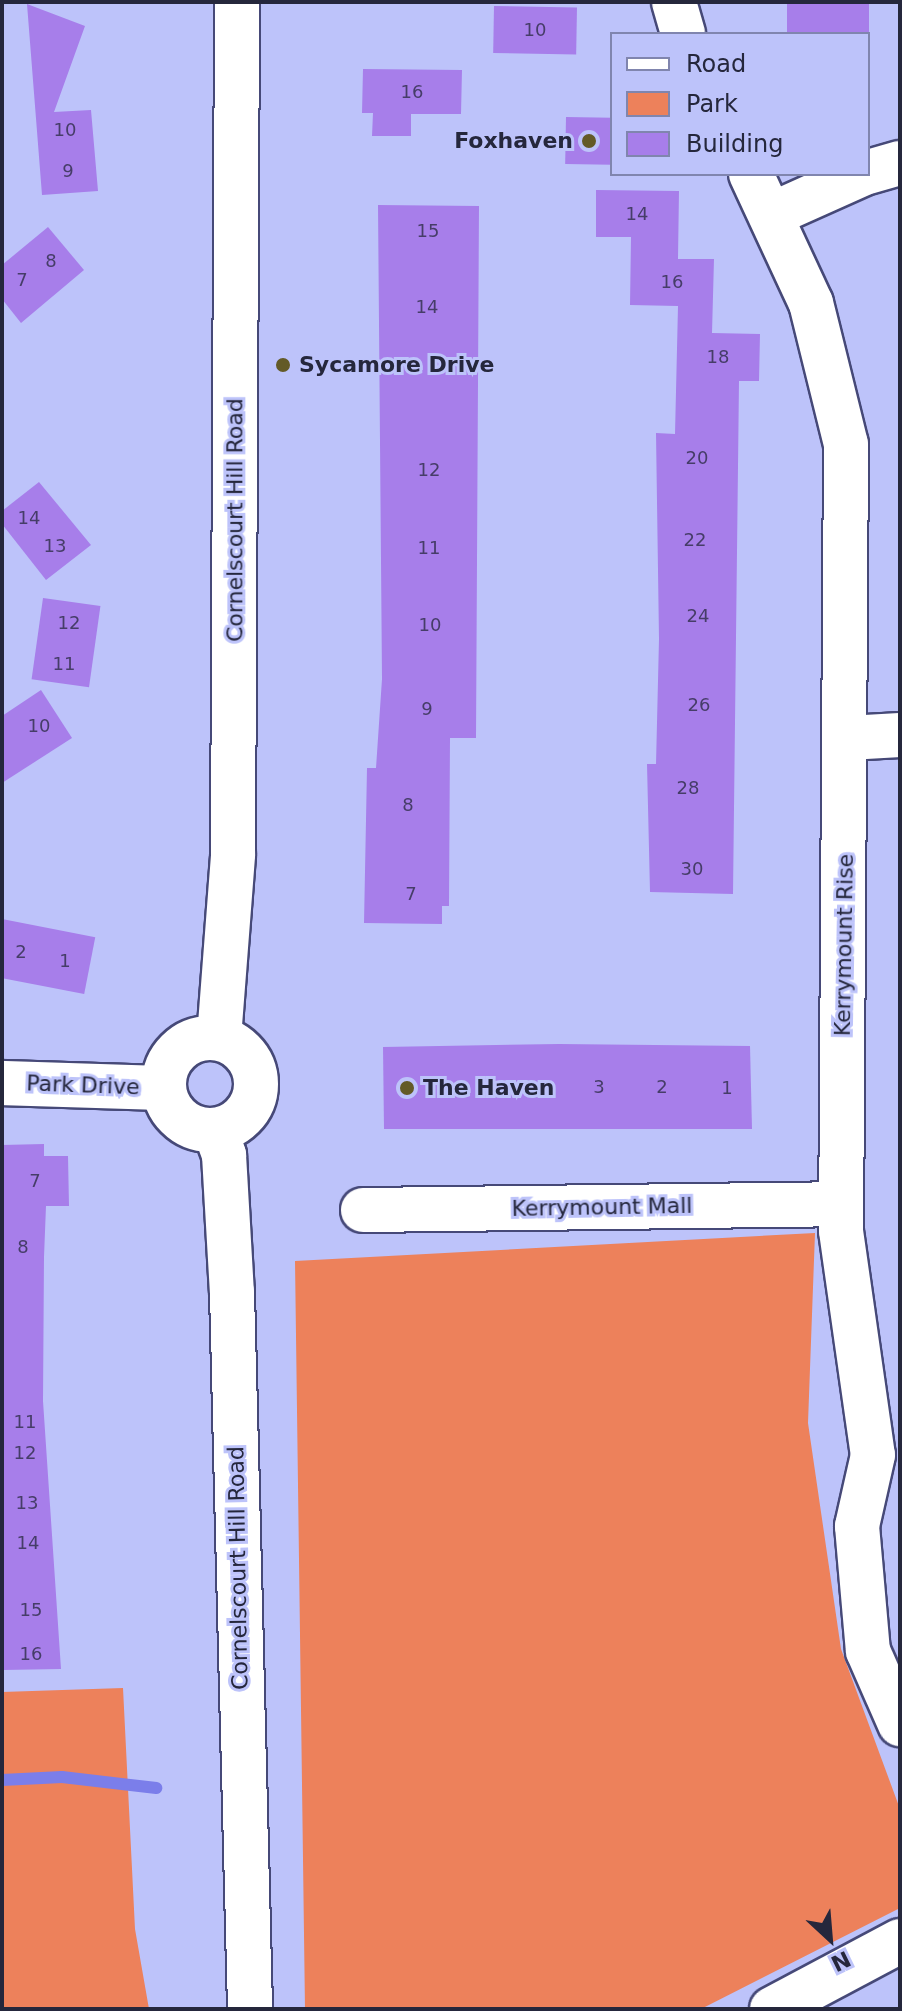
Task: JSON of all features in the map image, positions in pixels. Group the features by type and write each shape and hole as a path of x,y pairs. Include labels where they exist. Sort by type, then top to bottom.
{"street":[{"name":"Cornelscourt Hill Road","path":"219,1038 233,854 237,2"},
{"path":"674,2 682,32"},
{"path":"870,172 900,163"},
{"name":"Kerrymount Rise","path":"752,176 773,214 829,354 846,444 848,738 840,1204 887,1454 857,1526 868,1651 900,1724"},
{"path":"773,214 858,176"},
{"path":"848,738 900,735"},
{"path":"219,1038 245,1052 256,1094 241,1118 215,1130 187,1124 164,1088 179,1049 219,1038"},
{"name":"Park Drive","path":"2,1083 164,1088"},
{"name":"Cornelscourt Hill Road","path":"215,1130 224,1155 232,1292 250,2009"},
{"name":"Kerrymount Mall","path":"363,1210 840,1204"},
{"path":"772,2009 900,1941"}],"green space":[{"path":"815,1233 808,1423 841,1649 900,1809 900,1908 701,2009 305,2009 295,1261"},
{"path":"123,1688 135,1929 149,2009 2,2009 2,1692"}],"building":[{"path":"787,2 869,2 869,32 787,32"},
{"path":"27,4 85,26 54,112 91,110 98,191 42,195"},
{"path":"494,6 577,7 576,54 493,53"},
{"path":"363,69 462,70 461,114 411,114 411,136 372,136 373,113 362,113"},
{"name":"Foxhaven","path":"566,117 610,118 610,165 565,164"},
{"path":"596,190 679,191 678,259 714,259 712,333 760,334 759,381 739,381 733,894 650,892 647,764 656,764 659,639 656,433 675,434 678,306 630,305 631,237 596,237"},
{"path":"378,205 479,206 476,738 450,738 449,906 442,906 442,924 364,923 367,768 376,768 382,679"},
{"path":"48,227 84,270 21,323 2,299 2,265"},
{"path":"39,482 91,545 46,580 2,524 2,511"},
{"path":"43,598 100,606 89,687 32,679"},
{"path":"41,690 72,738 2,783 2,716"},
{"path":"2,919 95,937 84,994 2,978"},
{"path":"559,1044 750,1046 752,1129 384,1129 383,1047"},
{"path":"44,1144 44,1156 68,1156 69,1206 46,1206 44,1257 43,1401 61,1669 3,1670 2,1145"}],"waterway":[{"path":"2,1780 62,1777 156,1788"}],"place":[{"name":"Foxhaven","path":"589,141"},
{"name":"Sycamore Drive","path":"283,365"},
{"name":"The Haven","path":"407,1088"}]}
